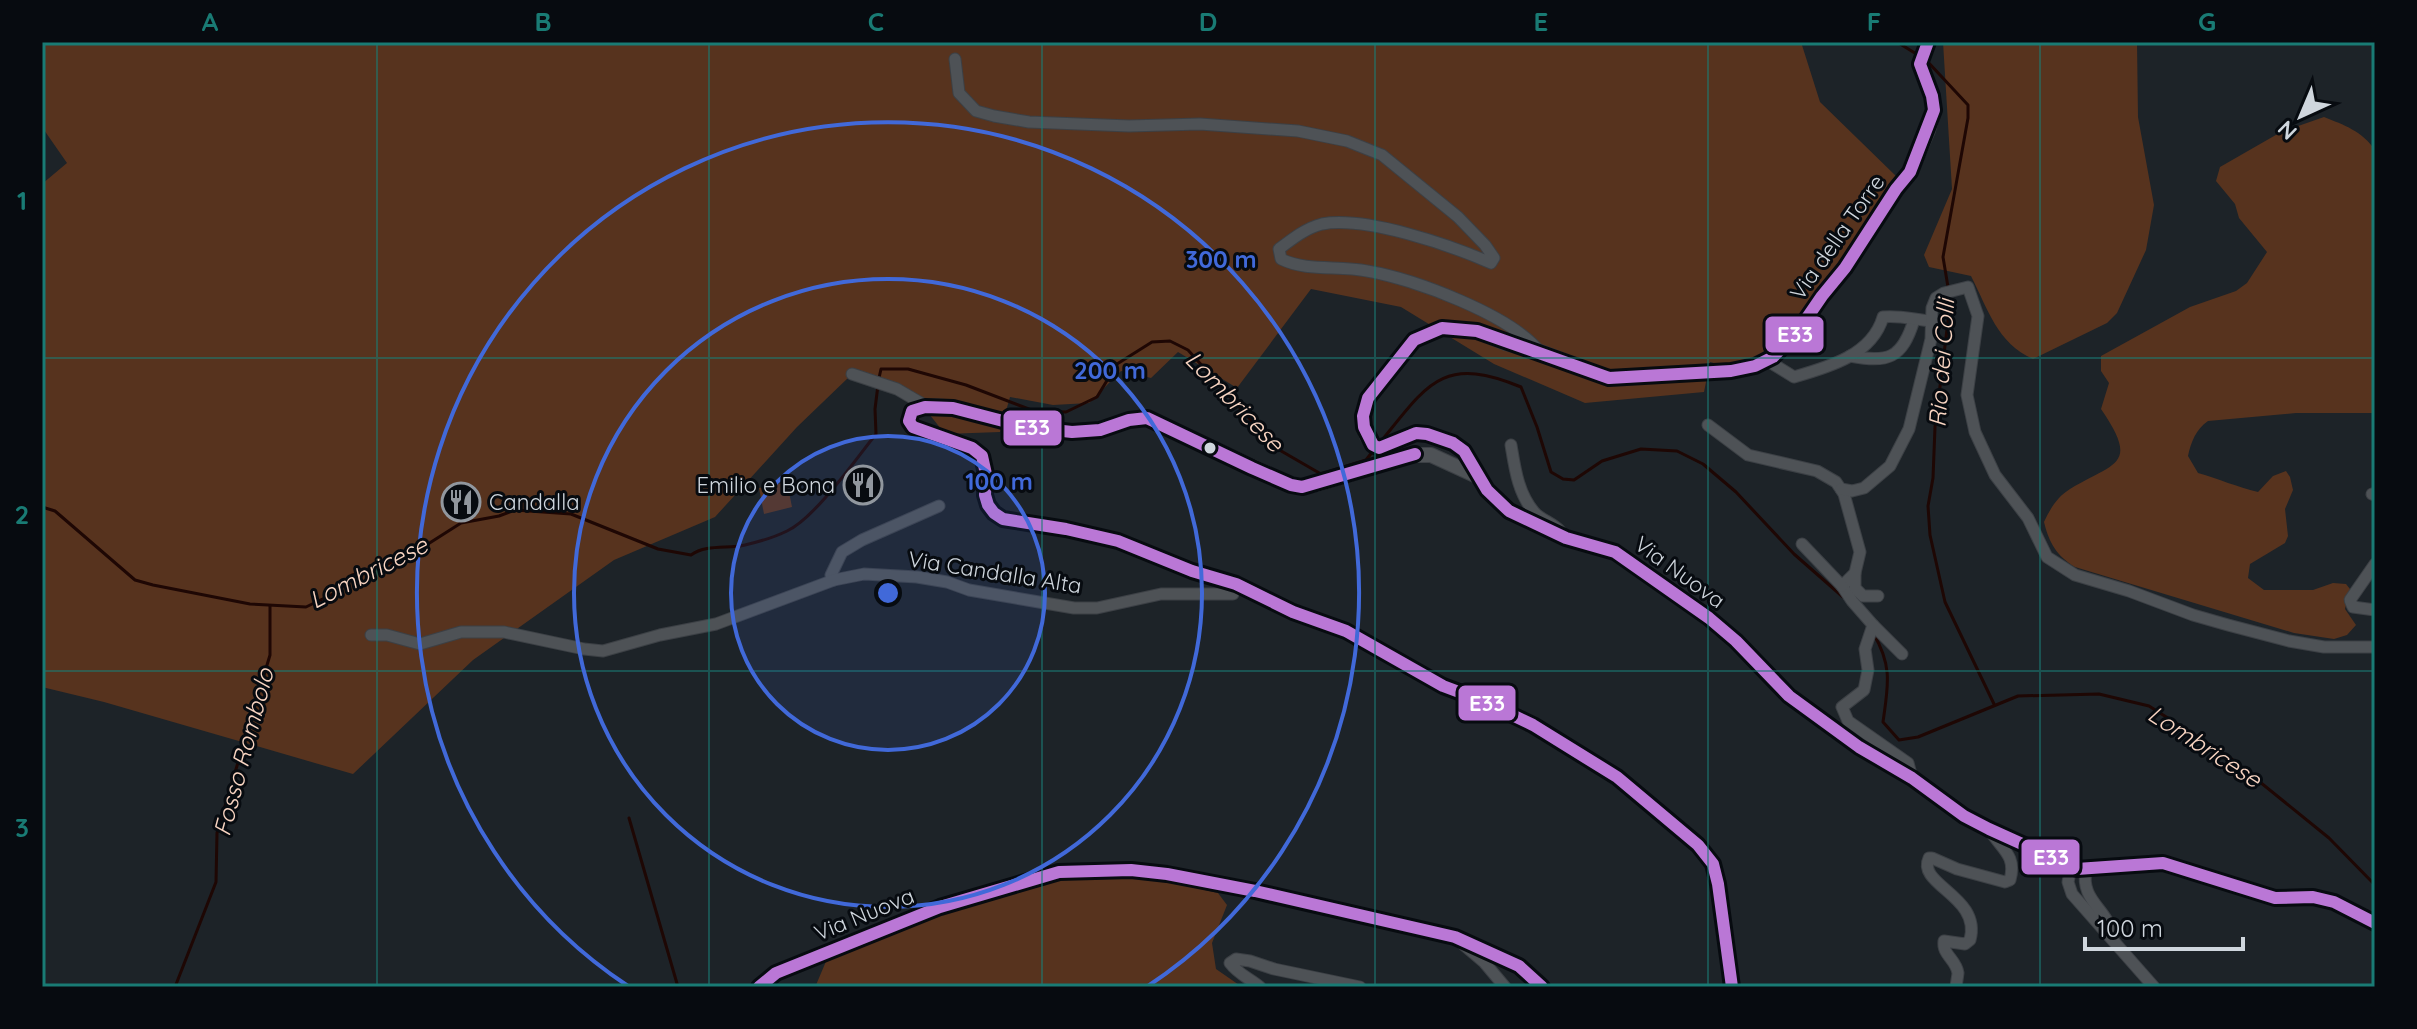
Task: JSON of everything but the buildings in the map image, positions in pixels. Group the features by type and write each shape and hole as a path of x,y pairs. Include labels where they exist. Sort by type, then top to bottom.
{"street":[{"name":"Via della Torre","path":"1768,361 1798,331 1910,172 1934,110 1920,64 1928,42"},
{"path":"955,59 959,93 976,111 994,116 1029,122 1129,126 1200,124 1298,131 1347,141 1382,155 1458,217 1485,245 1494,258 1491,263 1395,231 1347,223 1320,225 1296,236 1279,249 1281,259 1304,266 1365,270 1460,300 1484,311 1531,341 1540,352"},
{"path":"1841,489 1852,491 1864,488 1890,466 1909,429 1931,339 1932,308 1936,298 1968,287 1978,316 1967,395 1975,432 1995,475 2028,518 2047,557 2075,575 2228,625 2324,647 2375,647"},
{"path":"1479,477 1464,451 1443,438 1416,433 1379,448 1367,436 1363,416 1368,398 1414,340 1442,328 1477,331 1609,378 1731,371 1768,361 1794,377 1850,356 1879,332 1883,317 1932,321"},
{"path":"1850,356 1881,359 1897,354 1907,340 1914,320"},
{"path":"852,374 897,389 926,406"},
{"path":"926,406 912,411 909,421 913,427 972,448 982,456 988,505 1003,519 1118,541 1192,571 1236,584 1293,612 1346,631 1443,686 1533,725 1617,777 1698,845 1713,864 1732,987"},
{"name":"Via Nuova","path":"926,406 965,411 1023,427 1069,433 1147,418 1252,468 1302,487 1424,453 1479,477 1487,490 1509,511 1566,538 1615,552 1709,618 1789,696 1859,747 1989,829 2078,868 2163,863 2275,898 2313,897 2334,902 2375,923"},
{"path":"1708,425 1748,455 1817,471 1836,482 1853,522 1860,552 1853,580 1855,588 1863,596 1878,596"},
{"path":"1511,445 1517,482 1525,499 1536,515 1556,526 1566,538"},
{"path":"834,580 831,575 842,552 939,506"},
{"path":"1802,544 1902,654"},
{"path":"2375,564 2350,600 2353,607 2375,610"},
{"path":"1842,586 1855,573"},
{"name":"Via Candalla Alta","path":"371,635 387,635 420,644 461,632 504,632 603,651 716,624 834,580 864,574 917,577 947,582 969,590 1074,608 1097,608 1161,594 1233,594 1236,584"},
{"path":"1873,625 1865,649 1868,670 1864,690 1842,707 1848,721 1908,763 1912,778"},
{"path":"1956,987 1958,972 1944,951 1944,941 1965,944 1970,940 1972,921 1961,903 1935,880 1926,864 1932,858 1957,869 2005,882 2010,880 2013,869 2011,857 1989,829"},
{"path":"2078,868 2094,904 2108,919 2114,940 2154,987"},
{"name":"Via Nuova","path":"759,987 776,973 940,907 1059,872 1131,870 1167,874 1356,913 1455,937 1519,966 1542,987"},
{"path":"1455,937 1484,962 1505,987"},
{"path":"1260,987 1238,974 1230,963 1236,959 1250,961 1360,987"}],"shaded area":[{"path":"42,42 1801,42 1820,102 1898,178 1788,334 1739,369 1710,362 1704,392 1585,403 1494,364 1401,307 1311,289 1237,388 1178,352 1151,378 1121,371 1089,403 1053,405 1010,397 1000,432 945,434 914,395 849,377 797,427 715,517 614,560 473,660 353,774 42,687 42,184 67,163 42,127"},
{"path":"1943,42 2137,42 2138,117 2154,205 2146,250 2117,313 2107,323 2033,359 2002,334 1971,276 1929,267 1924,255 1952,189"},
{"path":"2324,117 2358,133 2375,150 2375,413 2296,413 2208,421 2195,436 2188,456 2198,473 2258,492 2273,476 2286,471 2293,490 2285,509 2288,536 2285,543 2250,564 2248,578 2264,590 2313,590 2333,583 2346,584 2350,589 2345,609 2356,625 2347,635 2334,639 2294,633 2075,567 2055,548 2044,522 2061,496 2110,467 2120,452 2113,428 2101,409 2109,383 2101,371 2101,356 2190,307 2236,291 2247,283 2267,252 2239,218 2235,204 2216,181 2220,167 2281,132"},
{"path":"787,482 792,507 764,514 759,488"},
{"path":"1123,876 1218,893 1227,905 1212,943 1216,969 1242,987 813,987 827,959 968,905 1065,879"}],"waterway":[{"name":"Rio dei Colli","path":"1897,42 1918,55"},
{"name":"Rio dei Colli","path":"1927,61 1968,105 1943,257 1948,287"},
{"name":"Rio dei Colli","path":"1949,294 1928,506 1930,535 1945,602 1994,704"},
{"name":"Lombricese","path":"879,378 881,369 908,369 966,385 1034,411 1066,412 1097,397 1117,364 1152,342 1170,341 1188,350 1276,448 1321,474 1366,460 1373,451"},
{"name":"Lombricese","path":"1383,439 1413,403 1440,380 1473,374 1495,378 1521,387 1551,472 1563,479 1574,480 1602,461 1641,449 1677,451 1703,464 1736,492 1794,554 1843,597"},
{"name":"Lombricese","path":"42,507 55,511 135,580 250,604 306,607 339,591 352,575 380,568 461,523 515,510 571,514 658,549 691,555 703,549 745,545 772,537 787,531 810,514 876,434 878,385"},
{"name":"Fosso Rombolo","path":"175,987 216,882 217,833 270,655 270,606"},
{"name":"Lombricese","path":"1873,633 1886,666 1883,722 1899,740 1918,737 2018,696 2099,694 2149,706 2229,757 2329,838 2375,885"},
{"path":"629,818 678,987"}],"transit line":[{"name":"E33","path":"1928,42 1920,64 1934,110 1910,172 1845,268 1798,331 1773,357 1755,366 1731,371 1609,378 1477,331 1442,328 1414,340 1368,398 1363,416 1364,427 1373,445 1379,448 1416,433 1453,443 1464,451 1487,490 1509,511 1566,538 1615,552 1709,618 1789,696 1859,747 1989,829 2077,869 2163,863 2275,898 2313,897 2334,902 2375,923"},
{"name":"E33","path":"1415,454 1302,487 1252,468 1147,418 1129,420 1100,430 1072,432 1026,427 953,408 925,407 912,411 909,421 913,427 972,448 982,456 988,505 1003,519 1118,541 1192,571 1236,584 1293,612 1346,631 1443,686 1533,725 1617,777 1698,845 1713,864 1732,987"},
{"name":"E33","path":"759,987 776,973 940,907 1059,872 1131,870 1255,891 1455,937 1519,966 1542,987"}],"place":[{"name":"Emilio e Bona","path":"863,485"},
{"name":"Candalla","path":"461,502"}]}
